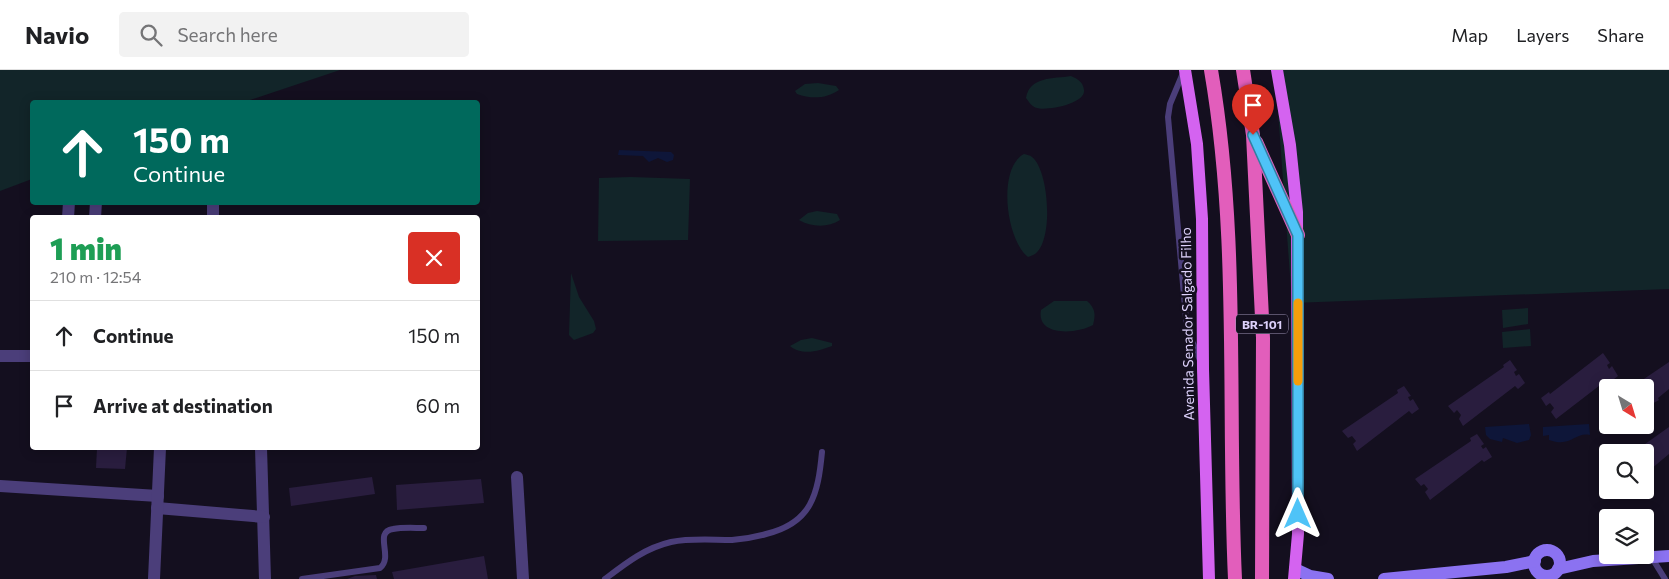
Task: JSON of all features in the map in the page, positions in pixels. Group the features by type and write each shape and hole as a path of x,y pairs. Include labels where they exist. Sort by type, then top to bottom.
{"highway":[{"name":"BR-101","path":"1211,70 1222,149 1230,265 1232,522 1235,579"},
{"name":"BR-101","path":"1243,70 1253,135 1262,338 1262,579"},
{"path":"1253,135 1298,235"}],"main road":[{"name":"Avenida Senador Salgado Filho","path":"1184,70 1197,144 1202,219 1203,369 1209,579"},
{"path":"1277,70 1290,145 1298,235 1298,534 1294,574 1328,579"},
{"path":"1384,579 1536,565 1548,575 1554,574 1558,563 1554,552 1545,550 1537,555 1536,565"},
{"path":"1654,558 1669,556"},
{"path":"1558,563 1599,561"}],"street":[{"path":"0,356 30,356"},
{"path":"154,579 160,450"},
{"path":"261,450 266,579"},
{"path":"517,477 523,579"},
{"path":"0,486 157,502 264,516"}],"lane":[{"path":"1184,70 1170,104 1168,117 1187,329 1203,369"},
{"path":"605,579 642,552 656,546 687,540 734,540 777,532 790,526 800,519 810,506 818,483 822,452"},
{"path":"302,579 380,568 385,565 383,538 386,532 391,529 424,528"},
{"path":"1654,561 1665,579"}],"green space":[{"path":"0,70 340,70 250,100 30,100 30,180 0,191"},
{"path":"1275,70 1669,70 1669,289 1292,303"},
{"path":"1071,76 1080,81 1084,90 1083,95 1072,103 1042,109 1034,107 1026,98 1028,91 1037,82 1050,78"},
{"path":"818,83 836,86 839,90 829,95 818,97 802,96 795,91 805,84"},
{"path":"1024,154 1031,156 1038,164 1047,206 1045,235 1041,247 1035,254 1028,257 1020,248 1014,236 1008,204 1010,174 1016,162"},
{"path":"599,178 690,179 688,240 598,241"},
{"path":"817,211 837,214 840,220 835,223 819,226 799,220 808,213"},
{"path":"571,273 579,297 594,321 596,329 593,333 574,340 569,335"},
{"path":"1054,301 1087,301 1092,306 1094,312 1093,325 1068,331 1051,329 1041,319 1041,310"},
{"path":"1528,308 1528,324 1503,328 1502,310"},
{"path":"1530,329 1531,346 1503,348 1502,332"},
{"path":"812,338 832,343 832,346 805,352 790,346 801,340"}],"water":[{"path":"619,150 671,152 674,155 673,160 667,162 658,158 649,162 643,156 618,155"},
{"path":"1529,424 1531,435 1529,440 1517,443 1503,438 1502,442 1490,439 1486,435 1485,427"},
{"path":"1589,424 1590,435 1580,436 1568,441 1557,442 1549,440 1549,435 1543,436 1543,427"}],"building":[{"path":"1603,353 1610,363 1607,365 1609,369 1612,366 1618,376 1614,379 1599,379 1599,386 1556,419 1551,412 1554,408 1550,403 1546,406 1541,398 1549,392 1550,394"},
{"path":"1510,360 1517,370 1514,372 1516,376 1519,374 1525,383 1518,389 1515,386 1463,426 1459,419 1461,415 1457,410 1454,413 1448,406 1504,367 1503,365"},
{"path":"1669,362 1669,389 1658,398 1659,400 1654,403 1654,379 1644,379"},
{"path":"1404,386 1411,396 1408,397 1410,401 1413,399 1419,409 1412,414 1409,411 1357,451 1353,444 1356,441 1352,436 1348,438 1342,431 1398,393 1397,390"},
{"path":"1669,427 1669,454 1654,466 1654,444 1645,444"},
{"path":"1477,434 1484,444 1481,446 1483,449 1486,447 1492,457 1484,462 1482,460 1430,500 1425,492 1428,489 1424,484 1421,486 1415,479 1471,441 1470,438"},
{"path":"97,450 127,450 125,469 96,468"},
{"path":"372,477 375,494 291,506 289,488"},
{"path":"481,479 484,503 397,510 396,485"},
{"path":"484,556 488,579 394,579 392,572"},
{"path":"376,575 377,579 347,579 355,576"}],"slow traffic":[{"path":"1298,303 1298,381"}],"route":[{"path":"1253,135 1298,235 1298,514"}]}
